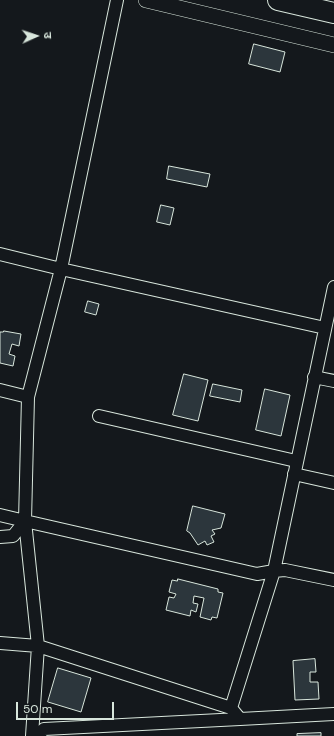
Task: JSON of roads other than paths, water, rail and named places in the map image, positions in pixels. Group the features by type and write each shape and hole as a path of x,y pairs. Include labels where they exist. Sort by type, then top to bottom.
{"highway":[{"path":"278,0 334,13"}],"street":[{"path":"32,736 38,646 25,521 28,396 61,269 117,0"},
{"path":"146,0 334,45"},
{"path":"0,254 325,328"},
{"path":"231,708 274,571 296,461 334,287"},
{"path":"314,377 334,381"},
{"path":"0,390 28,396"},
{"path":"99,416 296,461"},
{"path":"294,474 334,483"},
{"path":"0,515 257,574 284,570 334,580"},
{"path":"0,537 13,536 25,521"},
{"path":"0,643 38,646 231,708 240,719"},
{"path":"38,736 44,729 334,714"}]}
